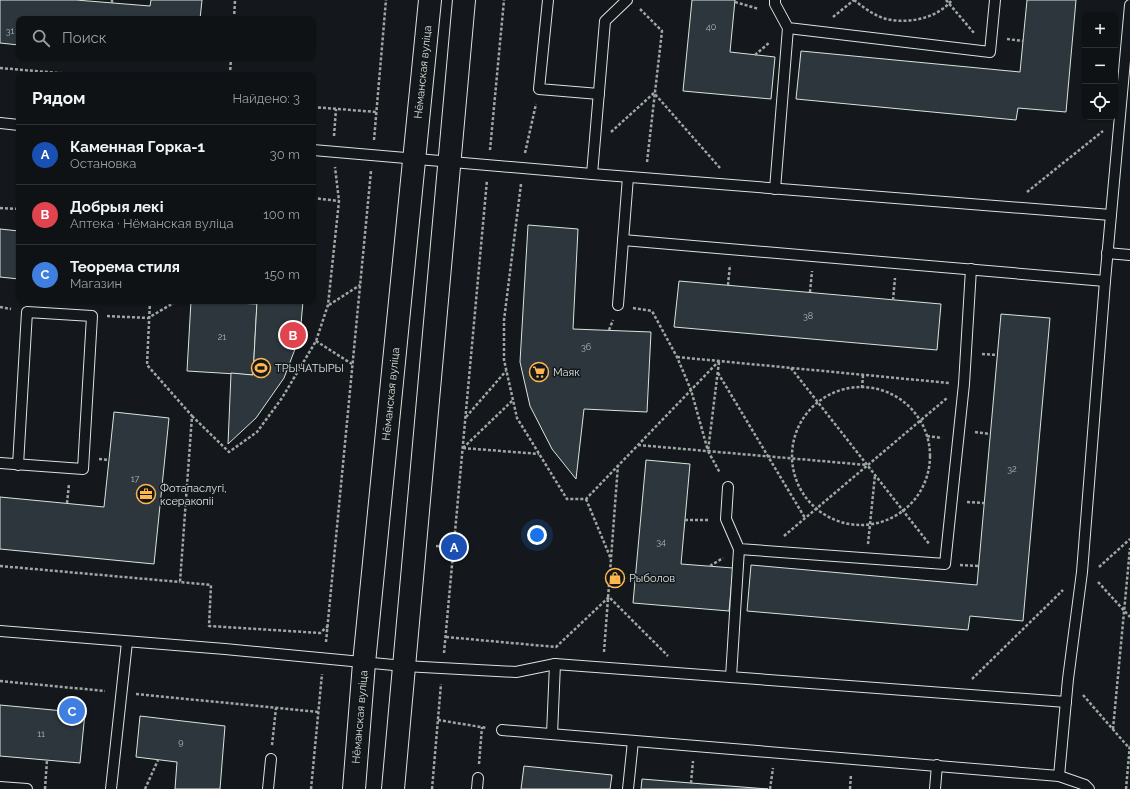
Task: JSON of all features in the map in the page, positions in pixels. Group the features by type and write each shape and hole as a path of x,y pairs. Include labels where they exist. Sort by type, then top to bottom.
{"main road":[{"name":"Нёманская вуліца","path":"354,789 364,663 430,0"},
{"path":"394,789 464,0"}],"lane":[{"path":"548,0 539,89 599,94"},
{"path":"592,174 605,21 627,0"},
{"path":"775,189 788,28 775,4 776,0"},
{"path":"788,28 990,52 995,0"},
{"path":"1059,776 1068,679 1082,572 1107,253 1130,5"},
{"path":"0,123 16,125"},
{"path":"316,150 645,179 1111,215"},
{"path":"618,305 628,177"},
{"path":"623,240 1105,281"},
{"path":"1107,253 1130,255"},
{"path":"739,549 945,564 964,384 971,269"},
{"path":"0,463 18,465 83,469 92,316 27,312 18,465"},
{"path":"728,487 726,520 739,549 731,678"},
{"path":"0,631 226,649 404,666 516,672 555,664 1066,702"},
{"path":"111,789 127,642"},
{"path":"552,734 555,664"},
{"path":"502,730 1059,776 1085,785 1089,789"},
{"path":"628,789 633,741"},
{"path":"268,789 271,759"},
{"path":"935,789 937,765"},
{"path":"477,789 478,778"},
{"path":"0,787 26,789"}],"path":[{"path":"234,16 235,0"},
{"path":"374,143 386,0"},
{"path":"490,154 504,0"},
{"path":"815,31 854,0 868,11 884,18 901,21 918,20 935,13 949,4 952,0"},
{"path":"946,0 990,52"},
{"path":"734,2 781,14"},
{"path":"637,5 662,31 645,179"},
{"path":"230,72 231,60"},
{"path":"0,68 47,72"},
{"path":"539,89 522,168 504,320 504,360 517,418 567,498 586,498 719,361"},
{"path":"594,149 654,92"},
{"path":"654,92 735,185"},
{"path":"316,107 376,112"},
{"path":"150,304 147,366 192,416 229,452 257,432 282,398 316,341 328,306 339,201 333,152 336,109"},
{"path":"1008,207 1120,117"},
{"path":"325,647 371,169"},
{"path":"444,656 488,174"},
{"path":"316,198 339,201"},
{"path":"0,208 16,209"},
{"path":"893,300 896,263"},
{"path":"328,306 360,285"},
{"path":"92,316 148,318 172,304"},
{"path":"618,305 652,311 677,357 691,390 708,451 728,487"},
{"path":"316,341 352,364"},
{"path":"677,357 964,384"},
{"path":"708,451 719,361"},
{"path":"791,368 945,564"},
{"path":"466,418 506,371"},
{"path":"718,373 805,518"},
{"path":"862,388 863,374"},
{"path":"766,551 964,384"},
{"path":"854,388 862,388 874,389 892,395 908,406 920,421 928,439 930,459 926,479 917,497 903,511 887,521 870,525 850,524 832,519 816,509 803,494 795,478 792,458 793,442 798,427 818,402 835,393 854,388"},
{"path":"463,448 513,400"},
{"path":"180,582 192,416"},
{"path":"637,445 868,465"},
{"path":"463,448 539,454"},
{"path":"603,668 618,464"},
{"path":"866,558 875,475"},
{"path":"586,498 611,560"},
{"path":"685,520 726,520"},
{"path":"957,694 1082,572 1094,572 1130,539"},
{"path":"1113,729 1123,609 1130,548"},
{"path":"0,566 211,585 209,626 320,633 328,626"},
{"path":"1082,572 1092,577 1130,617"},
{"path":"446,637 556,647 609,597"},
{"path":"609,597 687,674"},
{"path":"311,789 323,667"},
{"path":"432,789 442,676"},
{"path":"1068,679 1130,749"},
{"path":"0,681 319,712"},
{"path":"271,759 276,708"},
{"path":"438,720 502,730"},
{"path":"478,778 482,727"},
{"path":"1126,789 1130,744"},
{"path":"691,783 695,745"},
{"path":"770,789 774,752"},
{"path":"45,789 47,760"},
{"path":"145,789 158,760"}],"building":[{"path":"0,0 76,0 150,6 151,0 202,0 200,16 16,16 16,45 0,43"},
{"path":"692,0 735,0 730,52 775,57 771,99 683,91"},
{"path":"1027,0 1076,0 1066,112 1018,108 1016,120 796,99 801,51 1020,72"},
{"path":"528,225 578,229 573,329 651,332 647,412 584,409 576,479 552,449 530,406 520,362"},
{"path":"0,229 16,231 16,279 0,277"},
{"path":"679,281 941,304 937,350 674,327"},
{"path":"191,304 257,304 253,375 187,371"},
{"path":"257,304 303,304 300,336 284,378 256,418 228,444 231,373 253,375"},
{"path":"1001,314 1050,318 1023,621 970,616 968,630 747,611 751,565 977,585"},
{"path":"114,412 169,418 154,564 0,549 0,497 104,507"},
{"path":"646,460 690,464 681,564 733,568 729,611 633,603"},
{"path":"0,705 85,713 80,763 0,756"},
{"path":"140,716 225,726 220,789 175,789 177,762 136,757"},
{"path":"524,766 612,775 610,789 521,789"},
{"path":"642,779 691,783 768,789 641,789"}],"place":[{"name":"Добрыя лекі","path":"293,335"},
{"name":"ТРЫЧАТЫРЫ","path":"261,368"},
{"name":"Маяк","path":"539,372"},
{"name":"Фотапаслугі, ксеракопіі","path":"146,494"},
{"name":"Каменная Горка-1","path":"454,547"},
{"name":"Рыболов","path":"615,578"},
{"name":"Теорема стиля","path":"72,711"}]}
